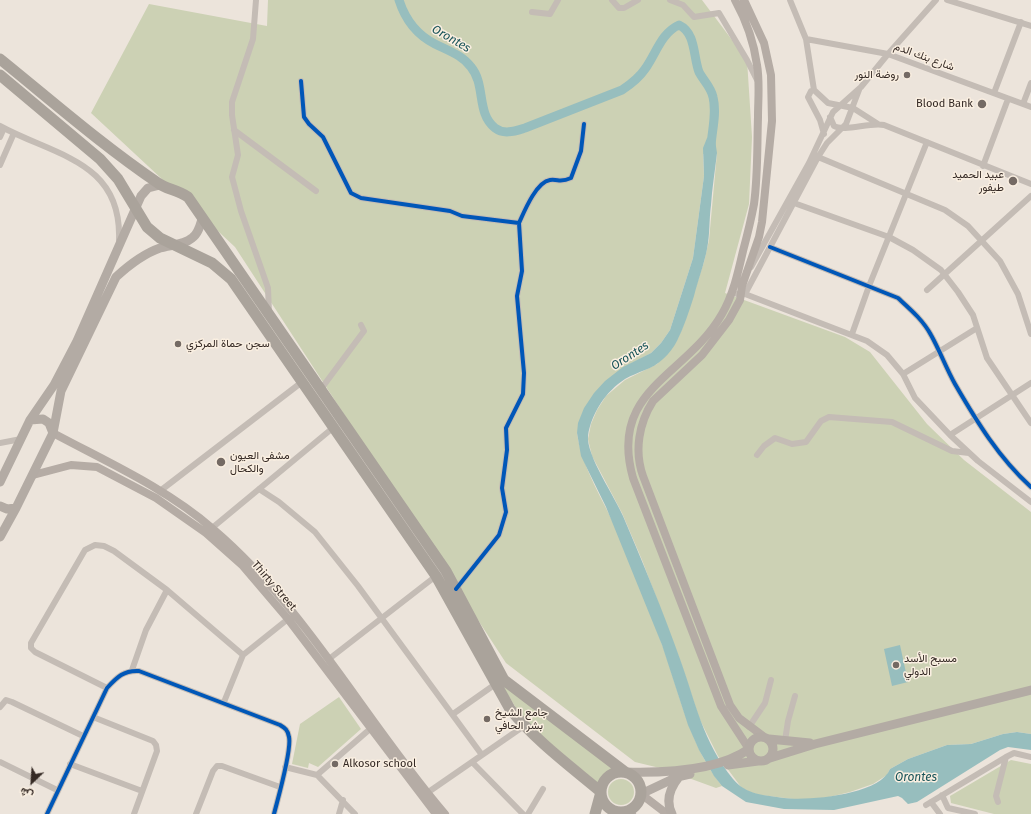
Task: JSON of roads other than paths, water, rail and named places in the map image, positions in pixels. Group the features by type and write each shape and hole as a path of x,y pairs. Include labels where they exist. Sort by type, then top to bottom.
{"highway":[{"path":"0,59 122,158 160,184 177,190 188,197 202,219 227,251 446,571 500,682 510,709 524,726 601,792 604,802 611,809 627,813 634,807 641,794 637,780 500,682 436,576 231,279 212,263 176,244 160,238 147,227 118,179 100,159 0,74"},
{"path":"595,814 606,779 614,773 625,772"}],"main road":[{"path":"735,0 754,47 758,67 757,161 754,203 739,271 739,294 722,313 712,330 692,351 646,393 636,409 630,430 628,449 632,478 721,706 749,749"},
{"path":"744,0 764,43 771,75 772,122 762,222 759,237 739,294 736,309 702,355 653,401 647,410 641,426 638,452 642,476 730,705 738,718 766,738 774,747 770,758"},
{"path":"0,482 30,420 54,384 77,341 141,196 148,188 160,184"},
{"path":"0,537 33,475 53,433 61,390 116,277 143,257 159,249 194,238 202,219"},
{"path":"759,237 768,244"},
{"path":"30,420 43,419 49,422 53,433"},
{"name":"Thirty Street","path":"53,433 160,491 182,505 212,528 247,560 288,619 323,663 370,728 415,782 428,793 445,814"},
{"name":"Thirty Street","path":"33,475 71,465 97,467 139,489 177,512 224,548 266,586 329,658 436,814"},
{"path":"177,512 182,505"},
{"path":"0,506 7,509 16,508"},
{"path":"667,814 641,794 696,770 737,760 764,761 815,744 1031,690"},
{"path":"758,761 750,755 750,743 754,738 815,744"},
{"path":"737,760 749,749"},
{"path":"625,772 656,773 696,770"},
{"path":"672,814 669,805 669,797 674,784 679,777"}],"street":[{"path":"256,0 253,39 232,102 232,115 238,155 232,177 241,210 268,288 269,313"},
{"path":"532,12 550,14 558,0"},
{"path":"612,0 619,8 624,8 638,0"},
{"path":"670,0 683,5 694,17 719,13 747,60 758,83"},
{"path":"790,0 806,39 814,90 828,102 853,108 878,124 1031,184"},
{"path":"739,271 748,269 768,244 824,134 830,117 839,105 861,87 936,0"},
{"path":"947,0 1031,26"},
{"path":"994,93 1021,22"},
{"name":"شارع بنك الدم","path":"806,39 888,54 1031,107"},
{"path":"301,81 304,117 308,124 323,137 351,193 361,198 450,211 462,216 518,223"},
{"path":"1023,104 1031,83"},
{"path":"861,87 843,128 827,143 818,157 794,203 739,294 867,340 886,355 903,374 915,398 950,435 969,453 1031,502"},
{"path":"814,90 811,91 808,97 820,120 824,134"},
{"path":"984,166 1008,98"},
{"path":"830,117 834,126 843,128 878,124"},
{"path":"456,589 499,535 506,512 502,488 507,450 506,428 523,394 524,373 517,296 522,271 518,223 538,186 549,180 563,182 571,178 581,151 584,124"},
{"path":"0,137 2,127 82,163 107,187 117,208 120,226 119,244"},
{"path":"234,130 316,191"},
{"path":"0,165 14,133"},
{"path":"852,334 869,286 927,142"},
{"path":"818,157 945,210 968,226 1000,261 1018,294 1031,334"},
{"path":"927,290 943,273 1031,196"},
{"path":"794,203 889,236 913,250 943,273 973,315 987,358 1031,424"},
{"path":"768,244 898,298 914,313 930,333 955,384 995,449 1013,471 1031,487"},
{"path":"320,389 364,331 360,325"},
{"path":"903,374 977,328"},
{"path":"160,491 302,382"},
{"path":"950,435 1031,383"},
{"path":"757,455 764,446 775,438 792,444 806,442 821,421 829,417 892,422 952,450 969,453"},
{"path":"212,528 334,427"},
{"path":"0,443 21,439"},
{"path":"259,489 279,502 315,532 453,714 482,755"},
{"path":"107,688 35,652 31,648 31,643 85,550 95,545 104,546 114,551 167,590 243,655"},
{"path":"329,658 436,576"},
{"path":"132,670 146,630 167,590"},
{"path":"224,702 243,655 288,619"},
{"path":"47,814 57,790 107,688 118,676 132,670 139,671 224,702 280,725 287,730 290,738 274,814"},
{"path":"749,727 765,703 771,680"},
{"path":"453,714 500,682"},
{"path":"785,741 788,721 795,696"},
{"path":"0,707 6,700 12,702 83,736"},
{"path":"93,717 153,741 156,745 157,751 134,814"},
{"path":"428,793 524,726"},
{"path":"317,775 370,728"},
{"path":"940,814 928,804 1014,753 1031,757"},
{"path":"998,802 996,796 1006,757"},
{"path":"0,762 57,790"},
{"path":"472,762 523,814"},
{"path":"70,764 142,791"},
{"path":"196,814 216,766 222,766 280,787"},
{"path":"285,767 317,775 356,814"},
{"path":"528,814 543,789"},
{"path":"942,795 948,808 976,814"},
{"path":"340,814 342,800"}],"water":[{"name":"Orontes","path":"711,136 715,140 717,153 708,244 694,296 680,336 664,358 650,368 625,379 618,384 600,404 592,420 588,436 592,454 596,465 623,516 660,605 707,735 722,764 733,779 744,788 763,795 795,799 842,794 873,785 884,778 890,769 908,759 947,745 971,744 1003,734 1017,732 1031,734 1031,750 1008,747 1000,750 917,802 908,804 898,796 834,810 784,809 746,802 722,786 714,776 699,750 688,725 662,645 606,507 581,456 577,433 578,423 584,408 594,393 605,381 623,367 651,353 661,343 670,330 693,258 704,176 703,148 707,138"},
{"name":"مسبح الأسد الدولي","path":"900,645 908,682 892,686 884,649"}],"waterway":[{"name":"Orontes","path":"399,0 408,20 417,31 435,44 459,56 471,67 476,74 485,115 495,128 506,132 525,128 622,90 640,75 649,63 663,38 679,25 688,33 691,39 699,72 712,93 714,115 711,146"}],"place":[{"name":"روضة النور","path":"907,75"},
{"name":"Blood Bank","path":"982,104"},
{"name":"عبيد الحميد طيفور","path":"1013,181"},
{"name":"سجن حماة المركزي","path":"178,344"},
{"name":"مشفى العيون والكحال","path":"221,462"},
{"name":"مسبح الأسد الدولي","path":"896,665"},
{"name":"جامع الشيخ بشر الحافي","path":"487,719"},
{"name":"Alkosor school","path":"335,764"}]}
